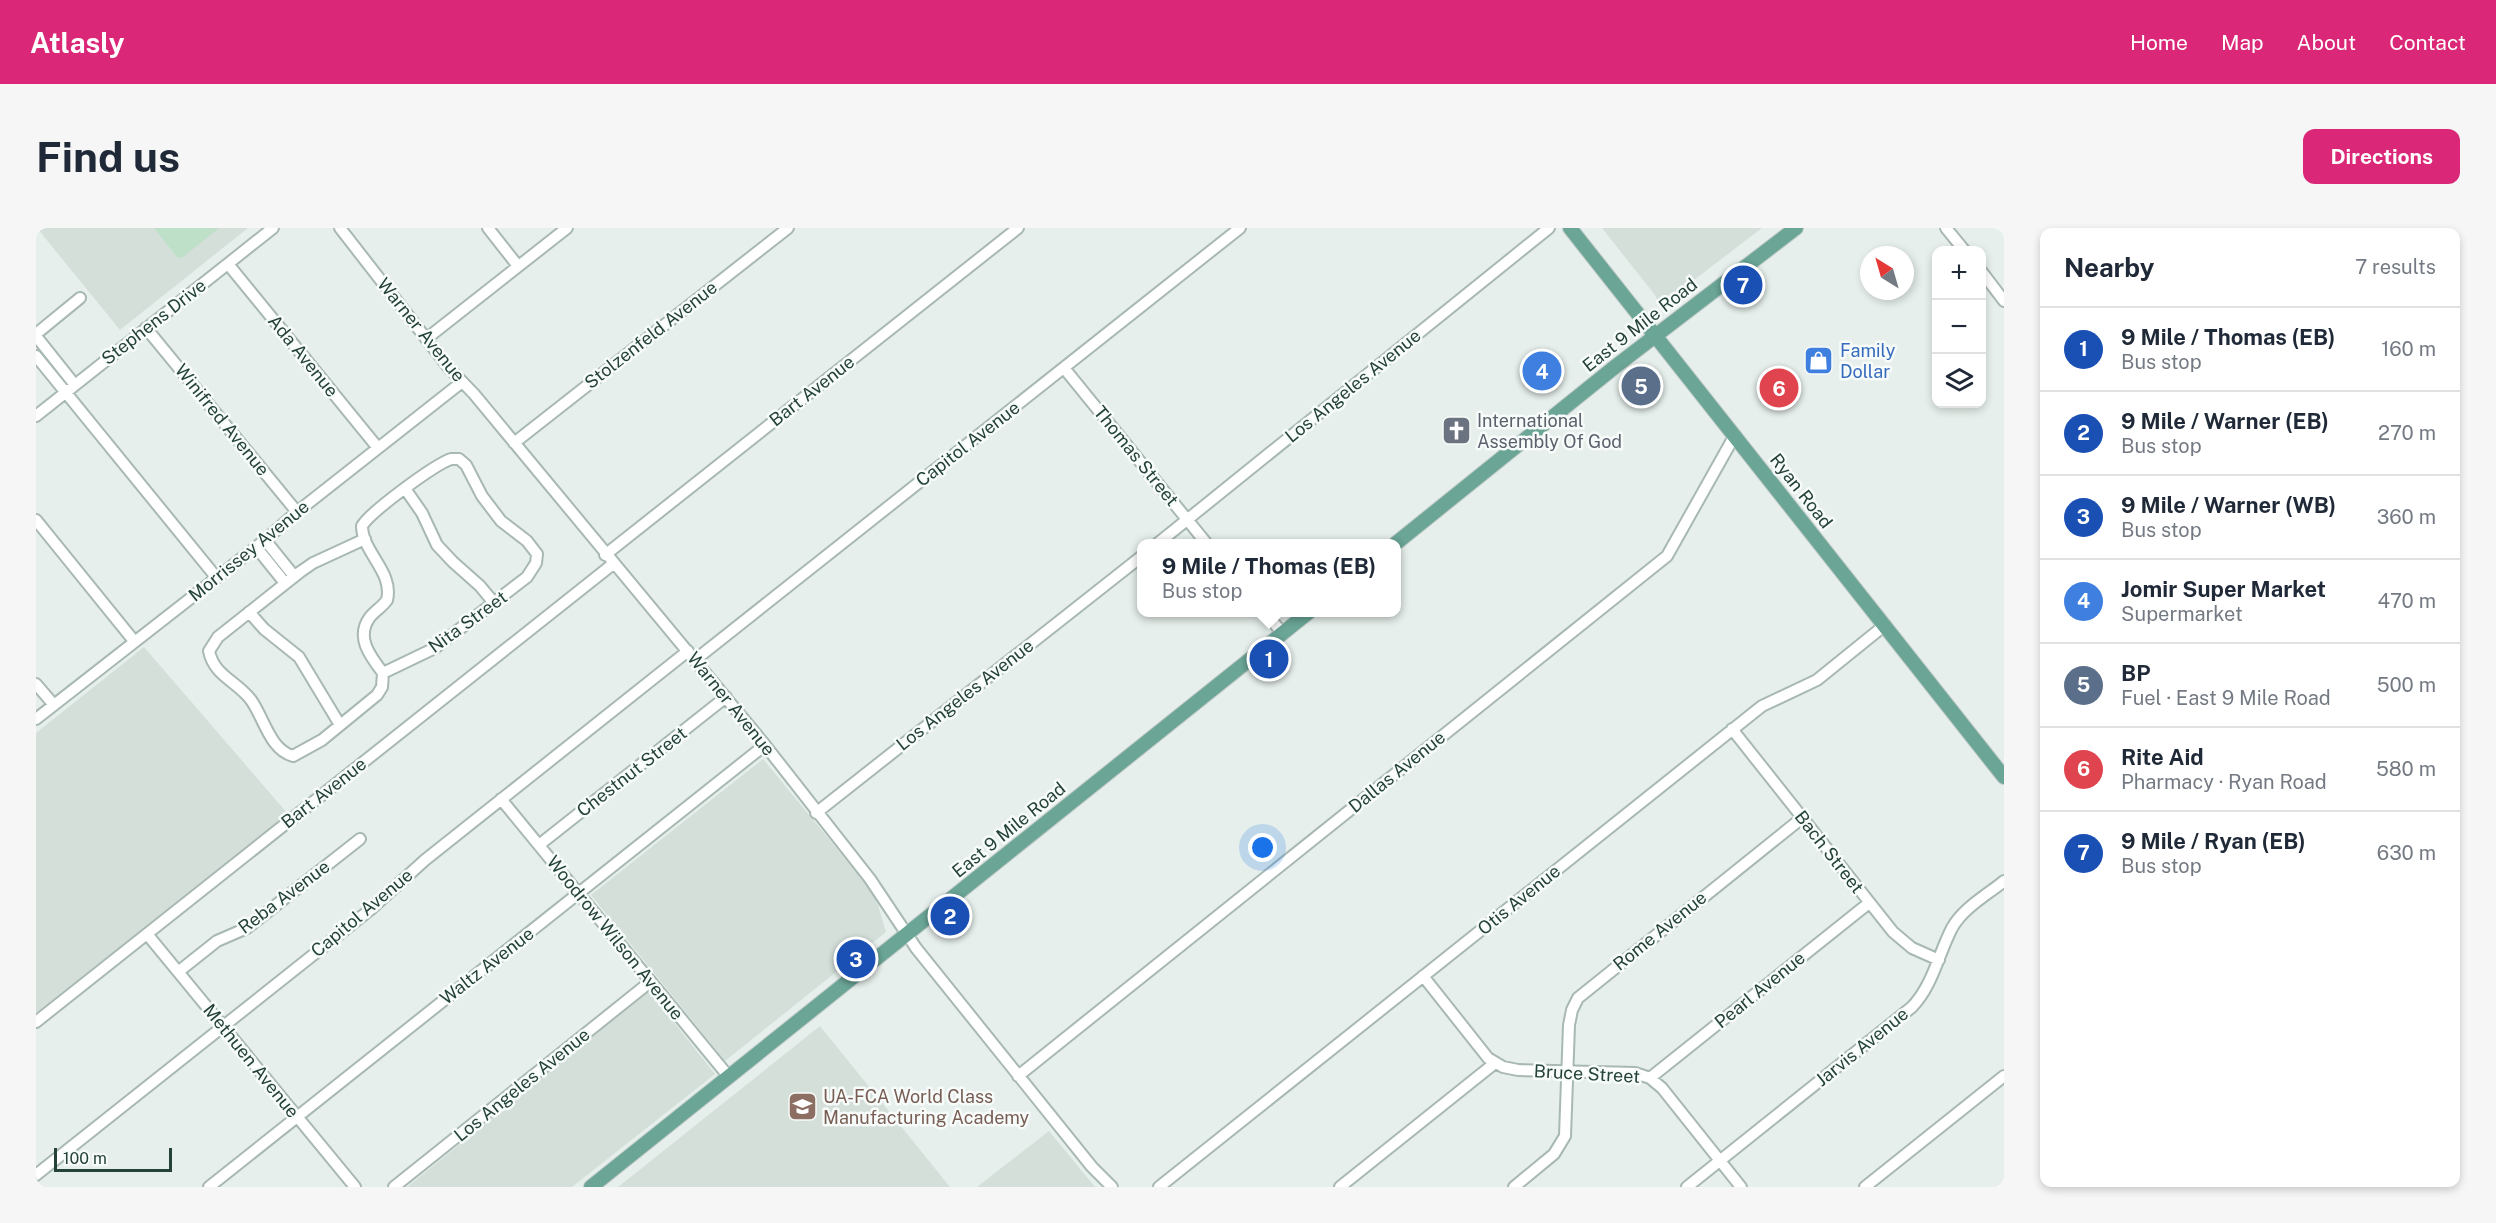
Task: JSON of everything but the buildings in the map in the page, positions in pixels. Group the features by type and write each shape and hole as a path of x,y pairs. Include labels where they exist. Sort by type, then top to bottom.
{"main road":[{"name":"Ryan Road","path":"1570,228 2004,777"},
{"name":"East 9 Mile Road","path":"1400,539 1656,335 1796,228"},
{"name":"East 9 Mile Road","path":"591,1187 1303,617"}],"street":[{"name":"Stephens Drive","path":"36,416 273,228"},
{"name":"Warner Avenue","path":"340,228 426,339 765,745 870,879 908,935 1018,1076 1092,1167 1112,1187"},
{"path":"488,228 518,266"},
{"path":"426,339 567,228"},
{"name":"Stolzenfeld Avenue","path":"514,443 788,228"},
{"name":"Bart Avenue","path":"606,555 1018,228"},
{"name":"Capitol Avenue","path":"36,1175 371,909 424,860 1064,368 1240,228"},
{"name":"Los Angeles Avenue","path":"1162,539 1549,228"},
{"path":"1946,228 1961,246"},
{"name":"Ada Avenue","path":"228,264 378,448"},
{"path":"1986,277 2004,301"},
{"path":"75,385 36,335 80,298"},
{"name":"Winifred Avenue","path":"146,328 297,512"},
{"path":"46,348 36,356 216,577"},
{"name":"Thomas Street","path":"1064,368 1204,539"},
{"name":"Morrissey Avenue","path":"36,719 462,382"},
{"name":"Dallas Avenue","path":"1018,1076 1667,556 1735,435"},
{"name":"Nita Street","path":"382,673 435,648 527,577 536,563 537,554 527,541 501,521 482,496 466,465 459,459 441,463 406,490"},
{"path":"365,538 313,563 218,637 209,651 211,662 217,671 244,692 277,747 284,754 292,756 322,740 377,695 382,687 382,673 366,649 363,638 368,620 384,604 388,592 384,574 365,538 362,526 365,520 406,490 441,550 480,585 494,603"},
{"path":"36,520 134,641"},
{"path":"260,544 290,580"},
{"name":"Los Angeles Avenue","path":"816,813 1137,560"},
{"name":"Bart Avenue","path":"36,1022 613,564"},
{"path":"249,612 264,629 298,657 340,725"},
{"path":"1269,617 1283,634"},
{"name":"Otis Avenue","path":"1159,1187 1732,729 1770,700 1803,688 1817,680 1885,625"},
{"path":"36,684 54,705"},
{"name":"Chestnut Street","path":"539,845 726,698"},
{"name":"Bach Street","path":"1732,729 1904,944 1938,960"},
{"name":"Waltz Avenue","path":"209,1187 765,745"},
{"name":"Woodrow Wilson Avenue","path":"501,800 729,1077"},
{"name":"Rome Avenue","path":"1568,1071 1570,1017 1578,998 1802,818"},
{"name":"Reba Avenue","path":"178,972 217,941 247,928 360,839"},
{"name":"Jarvis Avenue","path":"1687,1187 1912,1007 1929,984 1956,922 2004,881"},
{"name":"Pearl Avenue","path":"1650,1078 1869,903"},
{"name":"Methuen Avenue","path":"147,934 355,1187"},
{"path":"1340,1187 1495,1063 1485,1055 1423,976"},
{"name":"Los Angeles Avenue","path":"394,1187 650,982"},
{"name":"Bruce Street","path":"1495,1063 1511,1069 1635,1073 1650,1078 1662,1088 1741,1187"},
{"path":"1514,1187 1548,1159 1562,1143 1566,1128 1568,1071"},
{"path":"1865,1187 2004,1076"}],"shaded area":[{"path":"37,228 248,228 120,330"},
{"path":"1602,228 1762,228 1660,306 1655,295"},
{"path":"144,647 288,814 36,1013 36,733"},
{"path":"763,759 875,895 886,932 725,1061 591,895"},
{"path":"649,991 715,1074 572,1187 407,1187"},
{"name":"UA-FCA World Class Manufacturing Academy","path":"820,1026 950,1187 618,1187"},
{"name":"UA-FCA World Class Manufacturing Academy","path":"1049,1131 1095,1187 977,1187"}],"green space":[{"path":"154,228 219,228 182,258 177,257"}],"place":[{"name":"9 Mile / Ryan (EB)","path":"1743,285"},
{"name":"Family Dollar","path":"1819,361"},
{"name":"Jomir Super Market","path":"1542,371"},
{"name":"BP","path":"1641,386"},
{"name":"Rite Aid","path":"1779,388"},
{"name":"International Assembly Of God","path":"1456,431"},
{"name":"9 Mile / Thomas (EB)","path":"1269,659"},
{"name":"9 Mile / Warner (EB)","path":"950,916"},
{"name":"9 Mile / Warner (WB)","path":"856,959"},
{"name":"UA-FCA World Class Manufacturing Academy","path":"802,1107"}]}
